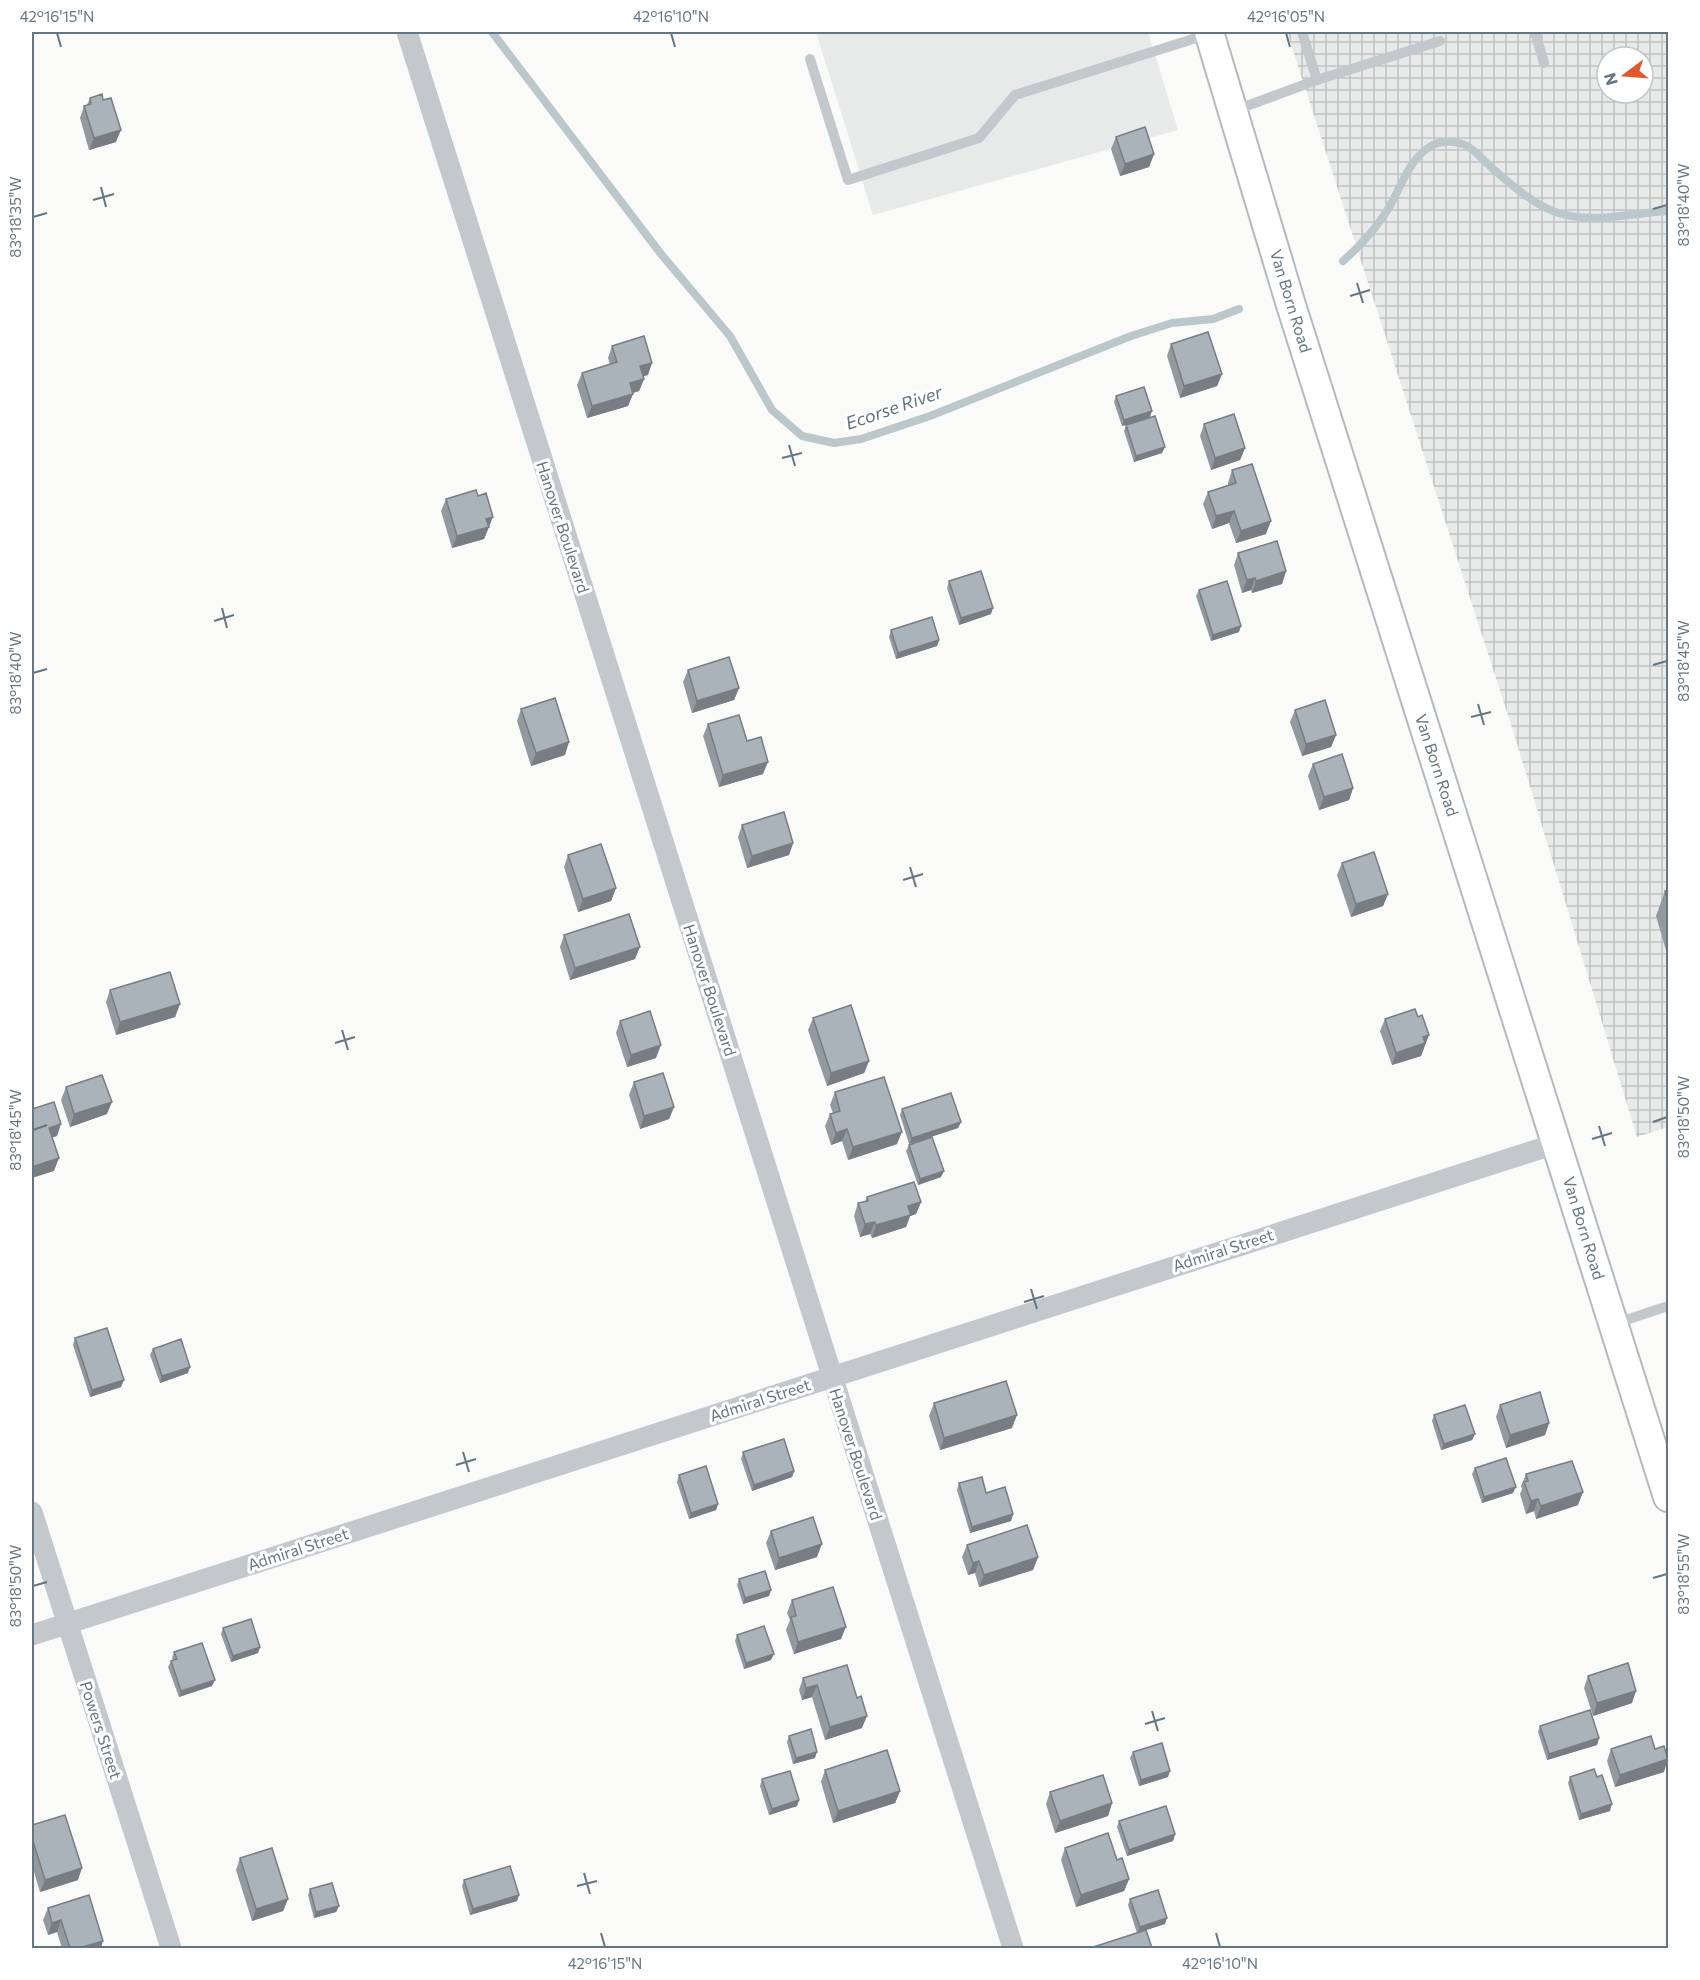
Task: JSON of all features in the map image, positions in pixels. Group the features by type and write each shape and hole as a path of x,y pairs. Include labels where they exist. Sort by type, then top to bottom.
{"main road":[{"name":"Van Born Road","path":"1209,33 1291,305 1668,1497"}],"street":[{"name":"Hanover Boulevard","path":"407,32 1013,1948"},
{"name":"Admiral Street","path":"32,1635 1557,1143"},
{"name":"Powers Street","path":"32,1512 171,1948"}],"lane":[{"path":"1302,32 1317,80"},
{"path":"1535,32 1544,63"},
{"path":"810,59 848,180 979,138 1015,95 1209,33"},
{"path":"1233,111 1317,80 1440,41"},
{"path":"1613,1324 1668,1306"}],"shaded area":[{"path":"816,32 1148,32 1178,130 873,215"},
{"path":"1287,32 1668,32 1668,1127 1637,1137 1514,734"}],"building":[{"path":"102,94 103,100 111,98 121,130 94,138 84,106 91,104 90,98"},
{"path":"1145,127 1154,154 1125,164 1116,137"},
{"path":"1208,332 1222,374 1184,386 1171,344"},
{"path":"644,336 652,363 640,366 644,379 630,383 633,394 592,406 582,373 617,362 612,346"},
{"path":"1144,387 1152,411 1124,420 1116,396"},
{"path":"1234,414 1245,448 1215,458 1204,424"},
{"path":"1155,416 1165,447 1136,456 1126,425"},
{"path":"1252,464 1271,521 1241,531 1234,511 1216,516 1208,492 1236,483 1232,470"},
{"path":"476,490 478,496 486,493 493,517 486,519 489,527 457,536 446,499"},
{"path":"1277,541 1286,571 1256,581 1255,578 1247,580 1238,553"},
{"path":"981,571 993,608 961,618 949,581"},
{"path":"1227,581 1241,626 1213,635 1199,590"},
{"path":"932,617 939,640 898,653 891,630"},
{"path":"729,657 739,688 697,701 688,670"},
{"path":"555,698 569,742 536,753 521,709"},
{"path":"1325,700 1336,735 1306,744 1295,710"},
{"path":"739,715 747,741 761,737 768,762 723,775 708,724"},
{"path":"1342,754 1353,788 1324,797 1313,764"},
{"path":"784,812 793,843 752,856 742,825"},
{"path":"601,844 616,888 583,899 568,855"},
{"path":"1374,852 1388,894 1356,904 1342,863"},
{"path":"629,914 640,947 575,968 564,935"},
{"path":"170,972 180,1004 120,1022 110,990"},
{"path":"851,1005 869,1061 831,1073 813,1018"},
{"path":"1415,1009 1418,1017 1422,1015 1429,1035 1423,1037 1425,1043 1396,1053 1385,1019"},
{"path":"650,1011 661,1045 631,1055 620,1021"},
{"path":"663,1073 674,1107 644,1116 634,1082"},
{"path":"102,1075 112,1102 74,1114 66,1087"},
{"path":"884,1077 902,1132 853,1147 847,1129 836,1133 830,1114 840,1111 835,1092"},
{"path":"951,1093 961,1122 912,1138 902,1109"},
{"path":"54,1102 61,1124 49,1128 59,1158 32,1167 32,1109"},
{"path":"932,1137 944,1171 920,1179 909,1145"},
{"path":"914,1182 921,1202 908,1206 911,1215 876,1225 875,1222 865,1224 858,1203 868,1201 867,1197"},
{"path":"107,1328 124,1380 92,1390 75,1338"},
{"path":"181,1339 190,1367 162,1376 153,1349"},
{"path":"1006,1381 1017,1415 944,1438 934,1403"},
{"path":"1540,1392 1549,1423 1510,1435 1500,1405"},
{"path":"1465,1405 1475,1434 1444,1444 1434,1415"},
{"path":"784,1439 794,1471 754,1485 743,1452"},
{"path":"1506,1458 1516,1487 1484,1497 1475,1468"},
{"path":"1572,1461 1583,1492 1541,1506 1538,1499 1531,1501 1524,1482 1528,1481 1526,1474"},
{"path":"706,1466 718,1504 691,1513 679,1475"},
{"path":"982,1477 986,1493 1005,1487 1013,1514 972,1527 959,1483"},
{"path":"813,1517 822,1544 779,1558 771,1531"},
{"path":"1027,1525 1038,1557 984,1575 979,1561 973,1563 967,1545"},
{"path":"765,1571 771,1590 745,1598 739,1579"},
{"path":"833,1587 846,1627 798,1642 791,1617 796,1616 792,1600"},
{"path":"251,1619 260,1647 233,1656 223,1628"},
{"path":"764,1626 774,1654 746,1663 737,1635"},
{"path":"202,1643 215,1680 181,1691 171,1661 177,1659 174,1652"},
{"path":"1628,1663 1636,1691 1597,1703 1588,1676"},
{"path":"847,1665 857,1698 861,1696 867,1716 830,1727 817,1685 806,1688 803,1678"},
{"path":"1590,1710 1599,1738 1549,1754 1540,1726"},
{"path":"811,1729 817,1752 796,1758 789,1736"},
{"path":"1651,1736 1655,1749 1664,1746 1668,1759 1620,1775 1611,1749"},
{"path":"1162,1743 1170,1771 1141,1780 1133,1752"},
{"path":"887,1750 900,1791 838,1811 825,1770"},
{"path":"1594,1769 1597,1777 1602,1775 1612,1804 1581,1814 1570,1777"},
{"path":"790,1771 799,1800 772,1809 762,1779"},
{"path":"1103,1775 1112,1803 1060,1821 1050,1792"},
{"path":"1166,1806 1175,1834 1129,1850 1119,1821"},
{"path":"65,1815 82,1868 45,1880 32,1838 32,1825"},
{"path":"1108,1833 1117,1860 1122,1858 1129,1879 1081,1895 1065,1848"},
{"path":"272,1848 288,1899 256,1909 240,1858"},
{"path":"510,1866 519,1895 473,1909 464,1880"},
{"path":"332,1883 339,1906 316,1912 310,1889"},
{"path":"1158,1890 1167,1918 1140,1927 1130,1899"},
{"path":"89,1895 103,1941 79,1948 70,1948 61,1920 52,1923 48,1908"},
{"path":"1146,1930 1152,1948 1093,1947"}],"waterway":[{"name":"Ecorse River","path":"492,32 661,254 730,336 772,410 802,436 834,443 861,439 930,416 1131,336 1172,323 1213,319 1239,309"},
{"name":"Ecorse River","path":"1343,261 1362,243 1388,209 1415,160 1432,145 1442,142 1467,146 1524,195 1560,214 1591,218 1668,211"}]}
